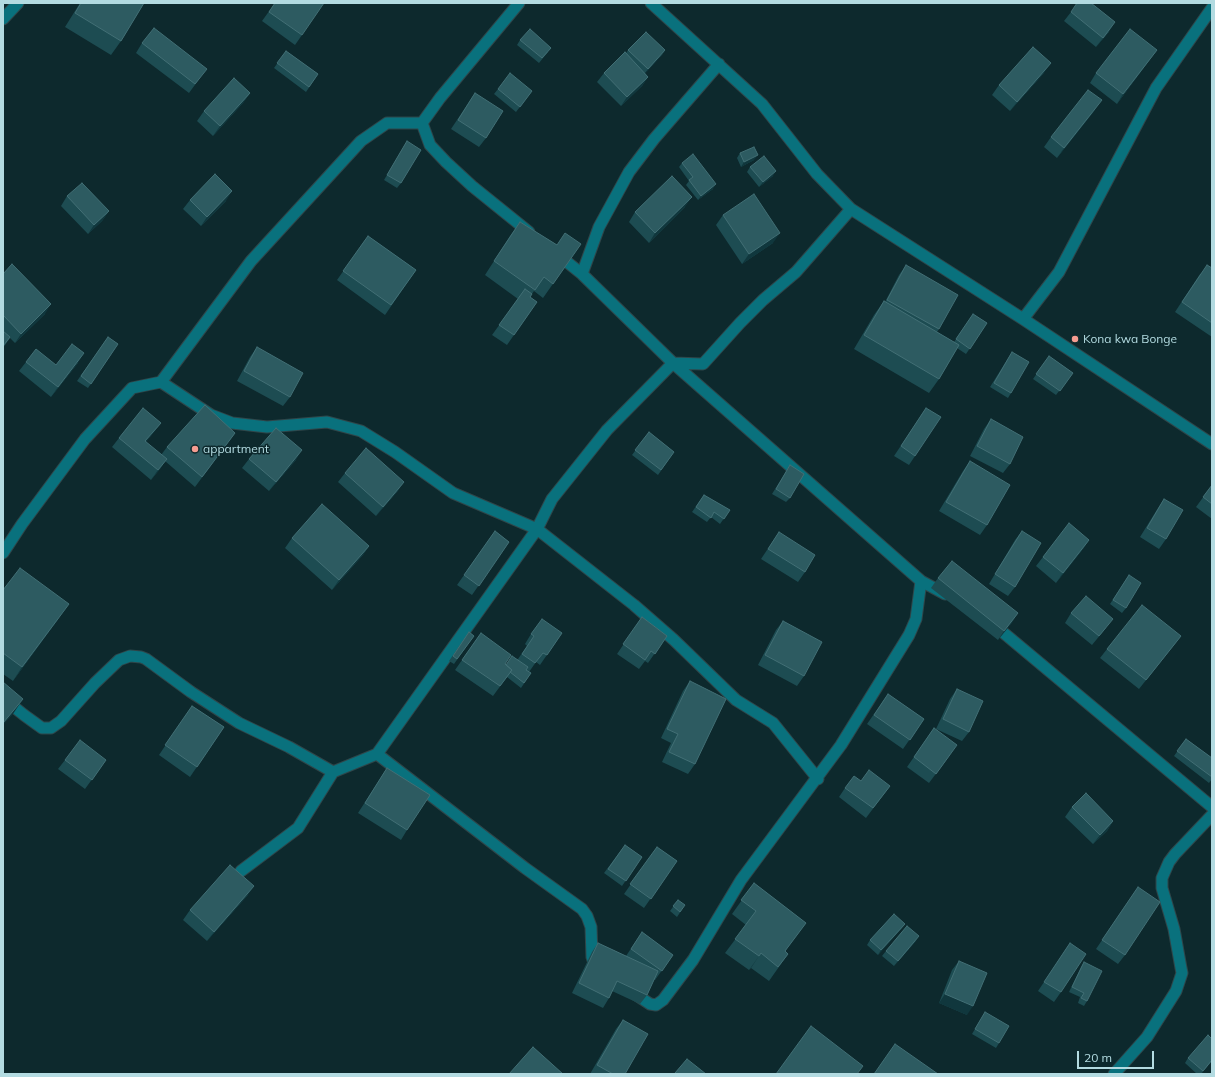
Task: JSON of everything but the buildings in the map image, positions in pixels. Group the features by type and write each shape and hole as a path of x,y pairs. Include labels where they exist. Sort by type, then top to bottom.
{"street":[{"path":"3,19 18,3"},
{"path":"422,123 440,98 519,3"},
{"path":"651,3 762,104 817,174 851,210 1023,319 1212,444"},
{"path":"1023,319 1059,272 1156,88 1212,8"},
{"path":"582,274 599,227 623,182 642,154 719,64"},
{"path":"3,553 22,524 70,459 107,414 132,388 161,382 251,261 361,141 387,123 422,123"},
{"path":"422,123 430,145 472,186 582,274 674,363 921,581 952,598"},
{"path":"241,871 298,828 333,772 377,754 537,529 552,499 607,430 674,363 703,364 740,322 796,272 851,210"},
{"path":"161,382 211,415 232,423 267,427 327,422 361,431 396,452 453,493 537,529 634,605 674,640 736,700 773,723 818,779"},
{"path":"620,985 650,1004 656,1005 663,1000 693,960 741,880 779,827 818,779 841,745 909,635 916,619 921,581"},
{"path":"982,616 1020,645 1212,808"},
{"path":"3,698 42,728 51,728 61,721 95,683 119,660 130,656 141,657 146,659 186,689 239,723 289,746 333,772"},
{"path":"377,754 525,868 582,909 587,916 591,927 592,957 595,965 603,973"},
{"path":"1114,1074 1151,1032 1176,991 1182,973 1174,929 1163,896 1162,878 1169,862 1175,854 1212,815"}],"place":[{"name":"Kona kwa Bonge","path":"1075,339"},
{"name":"appartment","path":"195,449"}]}
